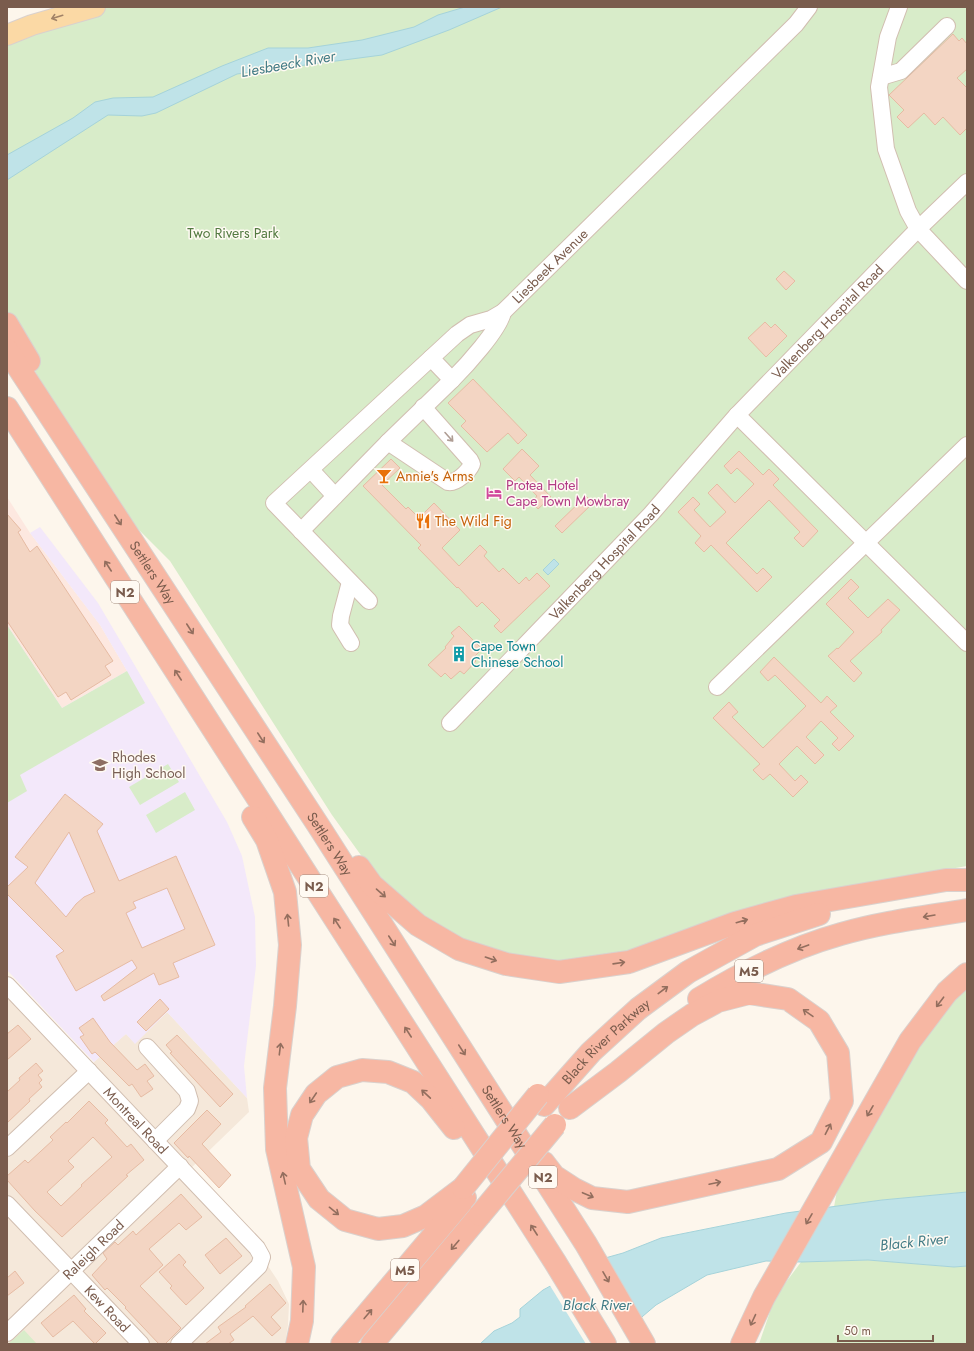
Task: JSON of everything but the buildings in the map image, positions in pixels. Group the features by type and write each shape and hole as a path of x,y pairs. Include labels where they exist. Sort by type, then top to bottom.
{"highway":[{"path":"7,324 34,369 97,488"},
{"name":"Settlers Way","path":"7,350 318,825 586,1244 644,1343"},
{"name":"N2","path":"7,408 555,1262 605,1344"},
{"path":"7,428 50,476"},
{"path":"199,708 239,794 267,840 285,892 290,945 286,1006 275,1088 277,1149 304,1267 302,1321 297,1344"},
{"path":"318,825 340,840 372,885 418,925 459,949 506,964 559,972 629,962 735,923 796,906 946,880 967,880"},
{"name":"Black River Parkway","path":"342,1344 541,1100 638,1009 688,972 755,935 823,913 967,884"},
{"name":"Black River Parkway","path":"372,1344 570,1108 622,1055 676,1013 734,978 797,949 841,934 884,924 967,910"},
{"path":"742,1344 764,1297 910,1041 947,992 967,974"},
{"path":"500,1110 554,1176 574,1189 592,1198 628,1202 778,1169 821,1142 842,1102 838,1054 819,1021 788,999 749,993 718,1001 692,1015 666,1033 570,1108"},
{"path":"465,1192 426,1216 403,1226 378,1229 346,1220 319,1199 299,1169 296,1138 302,1115 316,1094 337,1077 362,1070 388,1072 413,1082 432,1099 451,1125 485,1155"}],"main road":[{"path":"7,35 39,23 95,7"}],"street":[{"name":"Liesbeek Avenue","path":"301,531 274,503 457,334 470,325 491,319 503,312 796,24 809,7"},
{"path":"899,7 888,37 879,87 886,149 908,211 918,229 967,281"},
{"path":"881,77 901,71 947,26"},
{"name":"Valkenberg Hospital Road","path":"450,723 652,514 737,415 918,229 967,182"},
{"path":"369,601 301,531 388,442 452,380 482,346 502,318 503,312"},
{"path":"431,358 452,380"},
{"path":"388,442 448,482 452,483 455,481 470,467 472,464 470,460 423,408"},
{"path":"737,415 967,643"},
{"path":"717,687 967,445"},
{"path":"311,470 335,496"},
{"path":"350,582 340,625 351,642"},
{"name":"Montreal Road","path":"7,985 257,1248 262,1257 258,1266 179,1344"},
{"path":"147,1047 187,1091 190,1101 187,1109 155,1141"},
{"path":"7,1148 89,1071"},
{"name":"Raleigh Road","path":"7,1333 180,1166"},
{"name":"Kew Road","path":"7,1204 141,1344"}],"shaded area":[{"path":"7,497 30,533 100,625 127,671 62,708 7,625"},
{"name":"Rhodes High School","path":"40,527 98,603 227,822 242,856 255,917 256,966 244,1066 247,1098 167,1012 135,1044 126,1034 94,1062 7,970 7,625 62,708 127,671 100,625 30,533"},
{"path":"7,985 89,1071 94,1062 126,1034 135,1043 167,1012 247,1098 249,1112 186,1173 262,1257 278,1281 289,1304 285,1344 7,1344"}],"green space":[{"name":"Two Rivers Park","path":"95,7 967,7 967,866 818,892 625,953 593,960 546,962 480,948 432,923 386,886 368,865 332,815 170,561 97,488 34,369 7,324 7,35"},
{"path":"7,625 62,708 127,671 145,703 20,775 27,791 7,803"},
{"path":"168,764 179,782 140,805 129,787"},
{"path":"185,792 195,810 156,833 146,815"},
{"path":"967,985 967,1192 882,1200 834,1207 838,1185 934,1022"},
{"path":"868,1260 954,1267 967,1266 967,1344 759,1344 775,1297 801,1262"},
{"path":"24,1330 37,1344 8,1344"}],"water":[{"name":"Liesbeeck River","path":"465,7 502,7 449,30 382,55 237,74 156,113 142,116 108,115 7,180 7,155 73,118 95,102 113,98 153,97 222,66 268,48 308,48 362,40 414,27 438,15"},
{"path":"554,559 559,564 548,575 543,570"},
{"name":"Black River","path":"967,1192 967,1266 954,1267 868,1260 801,1262 766,1261 707,1275 656,1305 610,1344 480,1344 494,1331 512,1323 520,1317 520,1309 543,1290 598,1260 623,1253 661,1238 786,1213 882,1200"}],"pier":[{"path":"597,1259 642,1320 614,1344 586,1344 549,1284"}],"place":[{"name":"Annie's Arms","path":"384,476"},
{"name":"Protea Hotel Cape Town Mowbray","path":"494,493"},
{"name":"The Wild Fig","path":"423,521"},
{"name":"Cape Town Chinese School","path":"459,654"},
{"name":"Rhodes High School","path":"100,765"}]}
